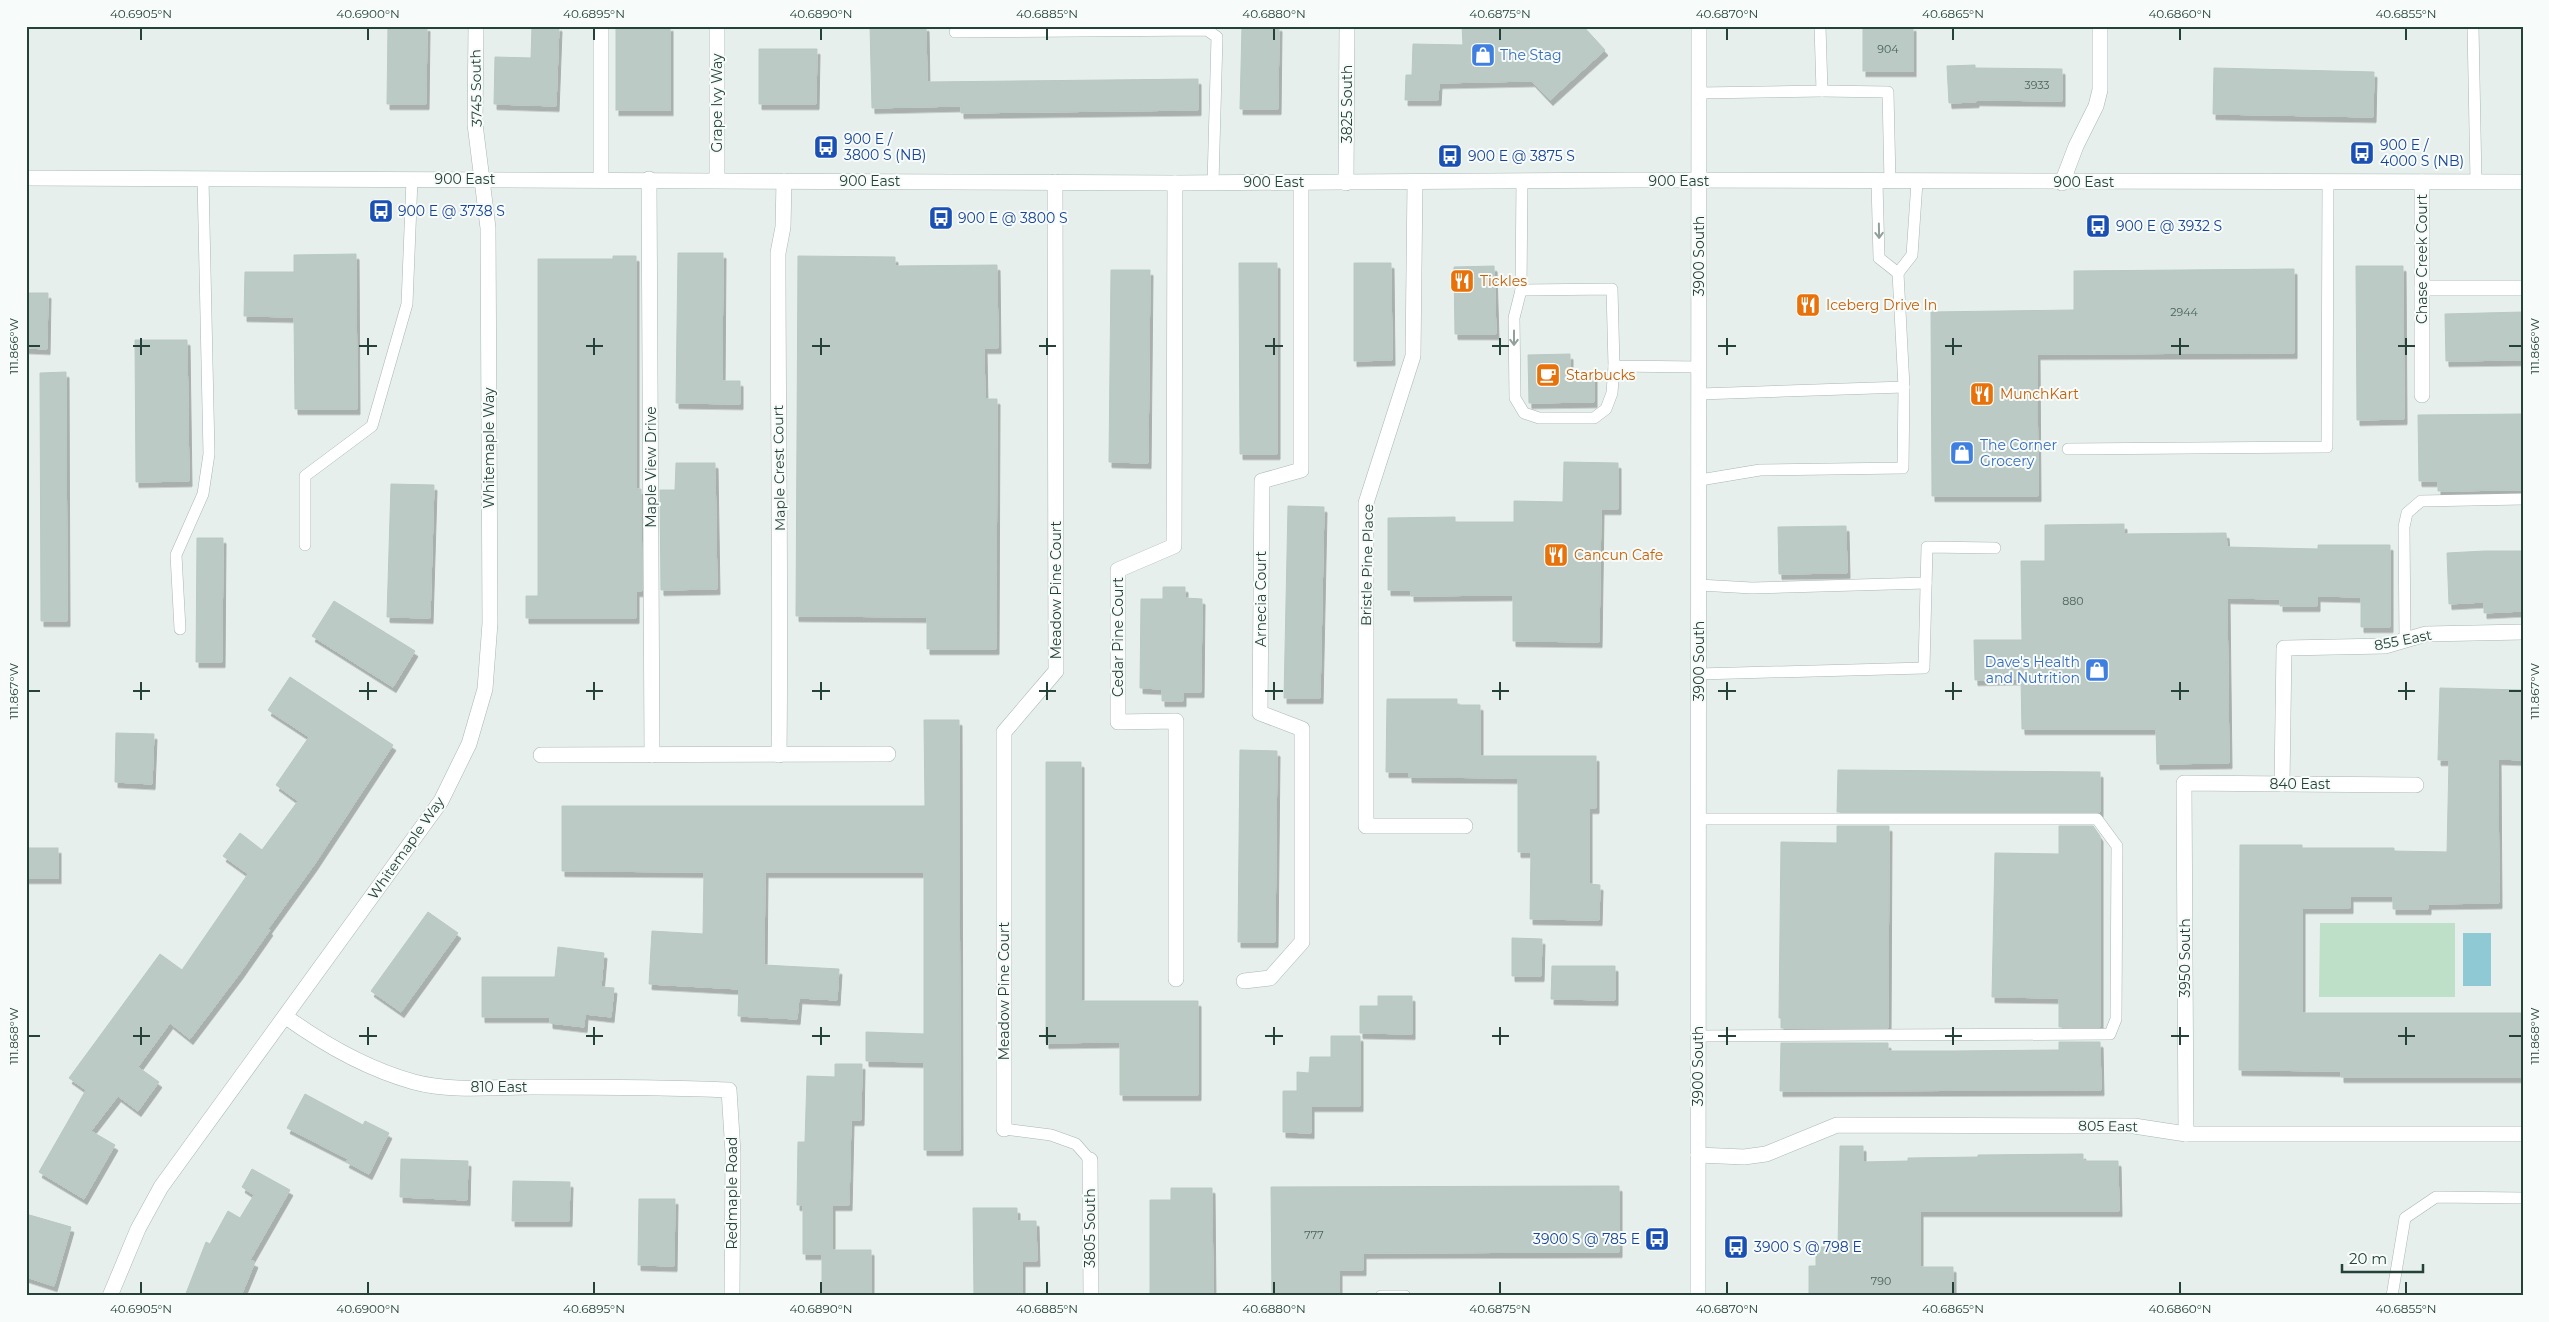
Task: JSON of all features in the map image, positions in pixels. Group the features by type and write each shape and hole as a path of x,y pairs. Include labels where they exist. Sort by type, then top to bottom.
{"street":[{"name":"3745 South","path":"476,26 475,124 483,179"},
{"path":"601,26 601,179"},
{"name":"Grape Ivy Way","path":"717,26 717,180"},
{"name":"3825 South","path":"1346,182 1347,26"},
{"name":"3900 South","path":"1698,1296 1699,26"},
{"path":"2062,182 2076,146 2096,106 2100,90 2100,26"},
{"name":"900 East","path":"26,178 1055,182 2523,182"},
{"name":"Whitemaple Way","path":"110,1296 138,1229 161,1187 441,801 469,744 485,689 490,623 488,228 483,179"},
{"name":"Maple View Drive","path":"649,180 652,755"},
{"name":"Maple Crest Court","path":"779,755 781,607 778,457 778,253 783,227 784,181"},
{"name":"Meadow Pine Court","path":"1004,1129 1004,732 1056,672 1055,182"},
{"name":"Cedar Pine Court","path":"1175,182 1174,546 1118,570 1118,722 1176,722 1176,979"},
{"name":"Arnecia Court","path":"1244,982 1270,978 1302,942 1302,729 1260,713 1262,482 1302,470 1301,182"},
{"name":"Bristle Pine Place","path":"1415,182 1413,356 1366,503 1366,826 1466,826"},
{"name":"Chase Creek Court","path":"2422,182 2422,395"},
{"path":"2422,288 2523,288"},
{"name":"855 East","path":"2282,784 2284,648 2385,646 2426,634 2523,632"},
{"path":"540,755 888,754"},
{"name":"840 East","path":"2184,783 2416,785"},
{"name":"3950 South","path":"2184,783 2186,1134"},
{"name":"810 East","path":"286,1017 341,1052 375,1069 416,1082 482,1087 660,1087 729,1090"},
{"name":"Redmaple Road","path":"729,1090 733,1153 732,1296"},
{"name":"805 East","path":"1698,1155 1744,1157 1766,1154 1837,1125 2134,1126 2186,1134 2523,1134"},
{"name":"3805 South","path":"1090,1160 1090,1296"}],"lane":[{"path":"1820,26 1822,91"},
{"path":"2474,26 2476,182"},
{"path":"954,32 1101,29 1207,30 1217,37 1213,182"},
{"path":"1699,92 1888,92 1879,258 1898,273"},
{"path":"180,629 176,555 203,494 209,454 204,178"},
{"path":"305,545 305,476 372,426 407,304 412,180"},
{"path":"1521,290 1612,289 1614,366 1612,392 1606,409 1594,418 1539,418 1524,412 1515,398 1514,318 1521,290 1522,181"},
{"path":"1700,480 1760,470 1903,468 1904,387 1898,273 1912,255 1917,182"},
{"path":"2068,449 2327,447 2328,182"},
{"path":"1614,366 1699,367"},
{"path":"1700,394 1904,387"},
{"path":"2405,640 2404,527 2407,513 2421,501 2523,498"},
{"path":"1699,674 1924,668 1927,547 1995,548"},
{"path":"1699,585 1752,588 1926,582"},
{"path":"1698,1036 2110,1034 2116,1019 2117,855 2117,846 2097,819 1699,819"},
{"path":"1004,1129 1050,1134 1076,1144 1090,1160"},
{"path":"2392,1296 2405,1218 2436,1197 2523,1198"},
{"path":"1381,1296 1405,1296"}],"green space":[{"path":"2320,923 2455,923 2455,997 2319,997"}],"water":[{"path":"2463,933 2491,933 2491,986 2463,986"}],"building":[{"path":"388,26 427,26 426,104 387,104"},
{"path":"532,26 559,26 556,106 494,104 495,57 531,58"},
{"path":"616,26 670,26 670,110 616,110"},
{"path":"870,26 926,26 927,82 1198,79 1198,110 961,113 961,106 872,108"},
{"path":"1242,26 1279,26 1278,109 1240,109"},
{"path":"1462,26 1583,26 1605,50 1550,100 1532,81 1439,83 1438,100 1405,100 1406,75 1412,75 1413,44 1463,45"},
{"path":"1863,26 1913,26 1913,71 1863,71"},
{"path":"759,49 817,49 816,104 759,104"},
{"path":"1975,65 1975,68 2062,69 2062,101 1976,100 1976,102 1949,103 1947,66"},
{"path":"2214,68 2374,72 2373,117 2213,114"},
{"path":"678,253 723,253 722,381 740,381 740,404 676,403"},
{"path":"356,254 357,409 295,409 294,317 244,316 245,272 294,272 294,255"},
{"path":"613,256 636,256 636,489 641,489 642,591 636,591 636,618 526,618 526,596 538,596 538,259 613,259"},
{"path":"798,256 895,257 895,266 997,265 998,348 984,348 985,399 997,399 996,649 927,649 927,617 796,616"},
{"path":"1239,263 1277,263 1277,454 1240,454"},
{"path":"1354,263 1391,263 1392,360 1354,361"},
{"path":"1494,266 1496,334 1455,334 1454,267"},
{"path":"2356,266 2403,266 2404,419 2357,420"},
{"path":"2294,269 2294,353 2037,354 2038,496 1932,496 1931,312 2074,310 2074,271"},
{"path":"1111,270 1150,270 1148,463 1109,462"},
{"path":"26,293 48,293 47,349 26,348"},
{"path":"2523,312 2523,360 2446,361 2445,314"},
{"path":"135,340 187,340 189,481 136,482"},
{"path":"1570,354 1570,375 1594,374 1594,402 1529,403 1528,355"},
{"path":"66,372 67,621 41,621 40,373"},
{"path":"2523,414 2523,490 2438,491 2438,481 2419,481 2418,415"},
{"path":"1564,462 1618,463 1618,509 1601,509 1599,642 1513,641 1513,595 1411,596 1411,590 1388,590 1388,518 1455,517 1455,522 1514,522 1514,501 1563,502"},
{"path":"676,463 715,463 717,589 661,590 660,490 675,490"},
{"path":"391,484 434,485 430,618 387,617"},
{"path":"1288,506 1324,507 1320,698 1284,698"},
{"path":"2124,524 2124,534 2226,533 2227,547 2318,549 2318,545 2390,545 2390,627 2361,627 2361,597 2317,596 2317,606 2280,606 2280,599 2227,598 2229,763 2157,764 2156,729 2022,729 2021,679 1975,680 1974,640 2022,640 2021,561 2045,561 2045,525"},
{"path":"1846,526 1847,573 1779,574 1778,527"},
{"path":"197,538 223,538 222,662 196,662"},
{"path":"2523,551 2523,611 2484,613 2484,602 2449,604 2447,553"},
{"path":"1163,587 1185,587 1185,598 1202,599 1201,692 1183,692 1183,701 1162,701 1162,689 1140,688 1141,599 1163,599"},
{"path":"334,601 415,651 393,687 312,636"},
{"path":"290,677 393,745 314,865 268,929 270,930 190,1039 170,1023 138,1067 159,1082 138,1111 118,1096 91,1131 115,1145 84,1199 39,1172 86,1090 69,1078 160,954 182,970 248,874 223,856 240,833 262,850 298,801 276,785 309,737 268,710"},
{"path":"2440,688 2523,690 2523,760 2498,759 2499,903 2428,904 2428,909 2393,909 2393,896 2350,896 2350,908 2302,908 2302,1013 2523,1013 2523,1077 2341,1077 2341,1071 2239,1070 2240,845 2302,845 2302,848 2394,848 2394,851 2447,852 2449,760 2438,760"},
{"path":"1387,699 1457,699 1457,705 1480,705 1480,756 1596,756 1596,808 1589,808 1589,884 1600,885 1599,920 1530,919 1531,852 1518,852 1518,778 1409,777 1409,772 1386,772"},
{"path":"924,720 959,720 960,1150 924,1150 924,1062 866,1061 866,1032 924,1034 924,872 765,872 764,965 839,969 837,1000 799,998 797,1019 738,1016 739,989 649,984 652,931 703,934 704,872 562,871 562,806 925,806"},
{"path":"116,733 154,734 152,784 115,782"},
{"path":"1240,750 1277,751 1275,942 1238,942"},
{"path":"1046,762 1081,762 1081,1001 1198,1001 1198,1095 1120,1095 1120,1042 1046,1043"},
{"path":"1838,770 2100,772 2100,812 1837,812"},
{"path":"1837,826 1889,826 1888,1028 1781,1028 1781,1018 1779,1018 1781,842 1837,843"},
{"path":"2059,826 2093,826 2100,836 2100,1027 2059,1027 2059,998 1992,997 1995,853 2059,854"},
{"path":"26,848 58,848 58,878 26,878"},
{"path":"428,912 458,933 401,1012 371,991"},
{"path":"1512,938 1542,939 1541,976 1512,976"},
{"path":"558,947 604,953 601,987 614,988 611,1017 585,1014 584,1027 550,1023 550,1017 482,1017 482,977 555,977"},
{"path":"1552,966 1615,966 1615,1000 1551,999"},
{"path":"1378,996 1412,996 1412,1034 1360,1033 1360,1006 1378,1006"},
{"path":"1331,1036 1360,1036 1360,1106 1311,1106 1311,1133 1283,1132 1283,1091 1297,1091 1297,1072 1309,1073 1310,1057 1331,1057"},
{"path":"2059,1042 2100,1042 2101,1090 1780,1091 1781,1043 1888,1043 1888,1051 1954,1051 2059,1050"},
{"path":"835,1064 862,1064 861,1120 851,1120 849,1205 832,1205 832,1250 871,1250 871,1296 822,1296 822,1254 803,1254 803,1205 797,1205 798,1142 805,1142 807,1076 835,1077"},
{"path":"305,1094 363,1125 365,1121 389,1133 369,1174 346,1162 348,1159 287,1128"},
{"path":"1840,1146 1863,1146 1863,1162 1908,1161 1908,1158 1978,1157 1978,1155 2083,1154 2083,1161 2118,1161 2119,1211 1920,1211 1920,1267 1953,1267 1953,1296 1809,1296 1809,1266 1816,1266 1816,1247 1838,1247"},
{"path":"401,1159 468,1161 467,1200 400,1197"},
{"path":"252,1169 290,1190 250,1260 255,1262 241,1296 185,1296 206,1242 210,1244 228,1211 240,1218 254,1195 242,1187"},
{"path":"513,1181 570,1182 569,1221 512,1221"},
{"path":"1619,1186 1619,1252 1363,1253 1363,1270 1339,1270 1339,1296 1272,1296 1271,1187"},
{"path":"1171,1188 1212,1188 1213,1296 1150,1296 1150,1200 1171,1200"},
{"path":"639,1199 675,1199 674,1266 638,1265"},
{"path":"973,1208 1017,1208 1017,1221 1036,1221 1037,1261 1022,1261 1022,1296 974,1296"},
{"path":"26,1214 71,1227 54,1286 26,1277"}],"place":[{"name":"The Stag","path":"1483,55"},
{"name":"900 E / 3800 S (NB)","path":"826,147"},
{"name":"900 E / 4000 S (NB)","path":"2362,153"},
{"name":"900 E @ 3875 S","path":"1450,156"},
{"name":"900 E @ 3738 S","path":"381,211"},
{"name":"900 E @ 3800 S","path":"941,218"},
{"name":"900 E @ 3932 S","path":"2098,226"},
{"name":"Tickles","path":"1462,281"},
{"name":"Iceberg Drive In","path":"1808,305"},
{"name":"Starbucks","path":"1548,375"},
{"name":"MunchKart","path":"1982,394"},
{"name":"The Corner Grocery","path":"1962,453"},
{"name":"Cancun Cafe","path":"1556,555"},
{"name":"Dave's Health and Nutrition","path":"2097,670"},
{"name":"3900 S @ 785 E","path":"1657,1239"},
{"name":"3900 S @ 798 E","path":"1736,1247"}]}
